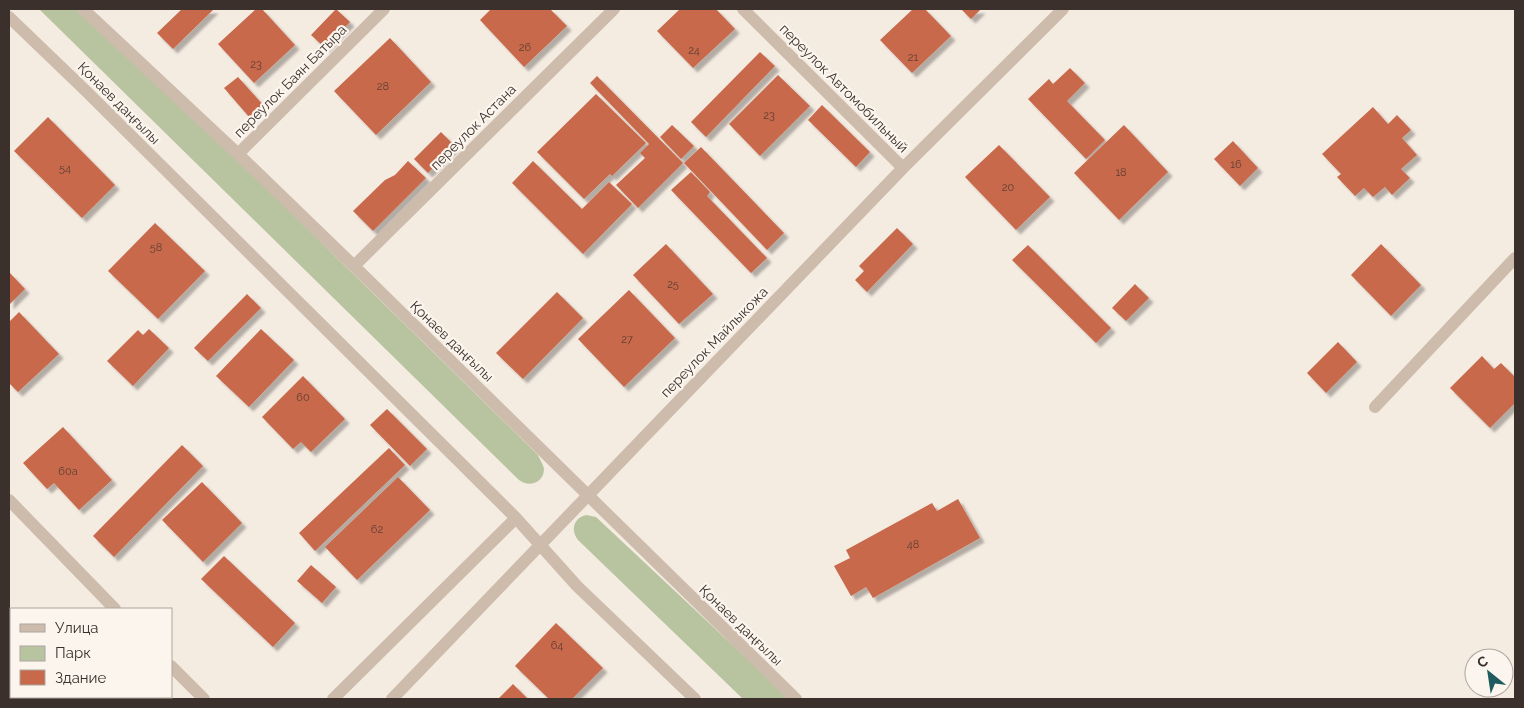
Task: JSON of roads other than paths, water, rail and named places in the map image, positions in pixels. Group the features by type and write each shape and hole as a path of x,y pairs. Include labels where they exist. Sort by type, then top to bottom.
{"street":[{"name":"Қонаев даңғылы","path":"83,9 354,266 796,699"},
{"name":"переулок Баян Батыра","path":"238,154 384,9"},
{"name":"переулок Астана","path":"354,266 614,9"},
{"name":"переулок Автомобильный","path":"743,9 902,168"},
{"name":"переулок Майлыкожа","path":"392,699 902,168 1062,9"},
{"name":"Қонаев даңғылы","path":"9,17 516,518 577,586 696,699"},
{"path":"1375,407 1515,258"},
{"path":"9,500 114,608"},
{"path":"333,699 516,518"},
{"path":"172,667 204,699"}]}
